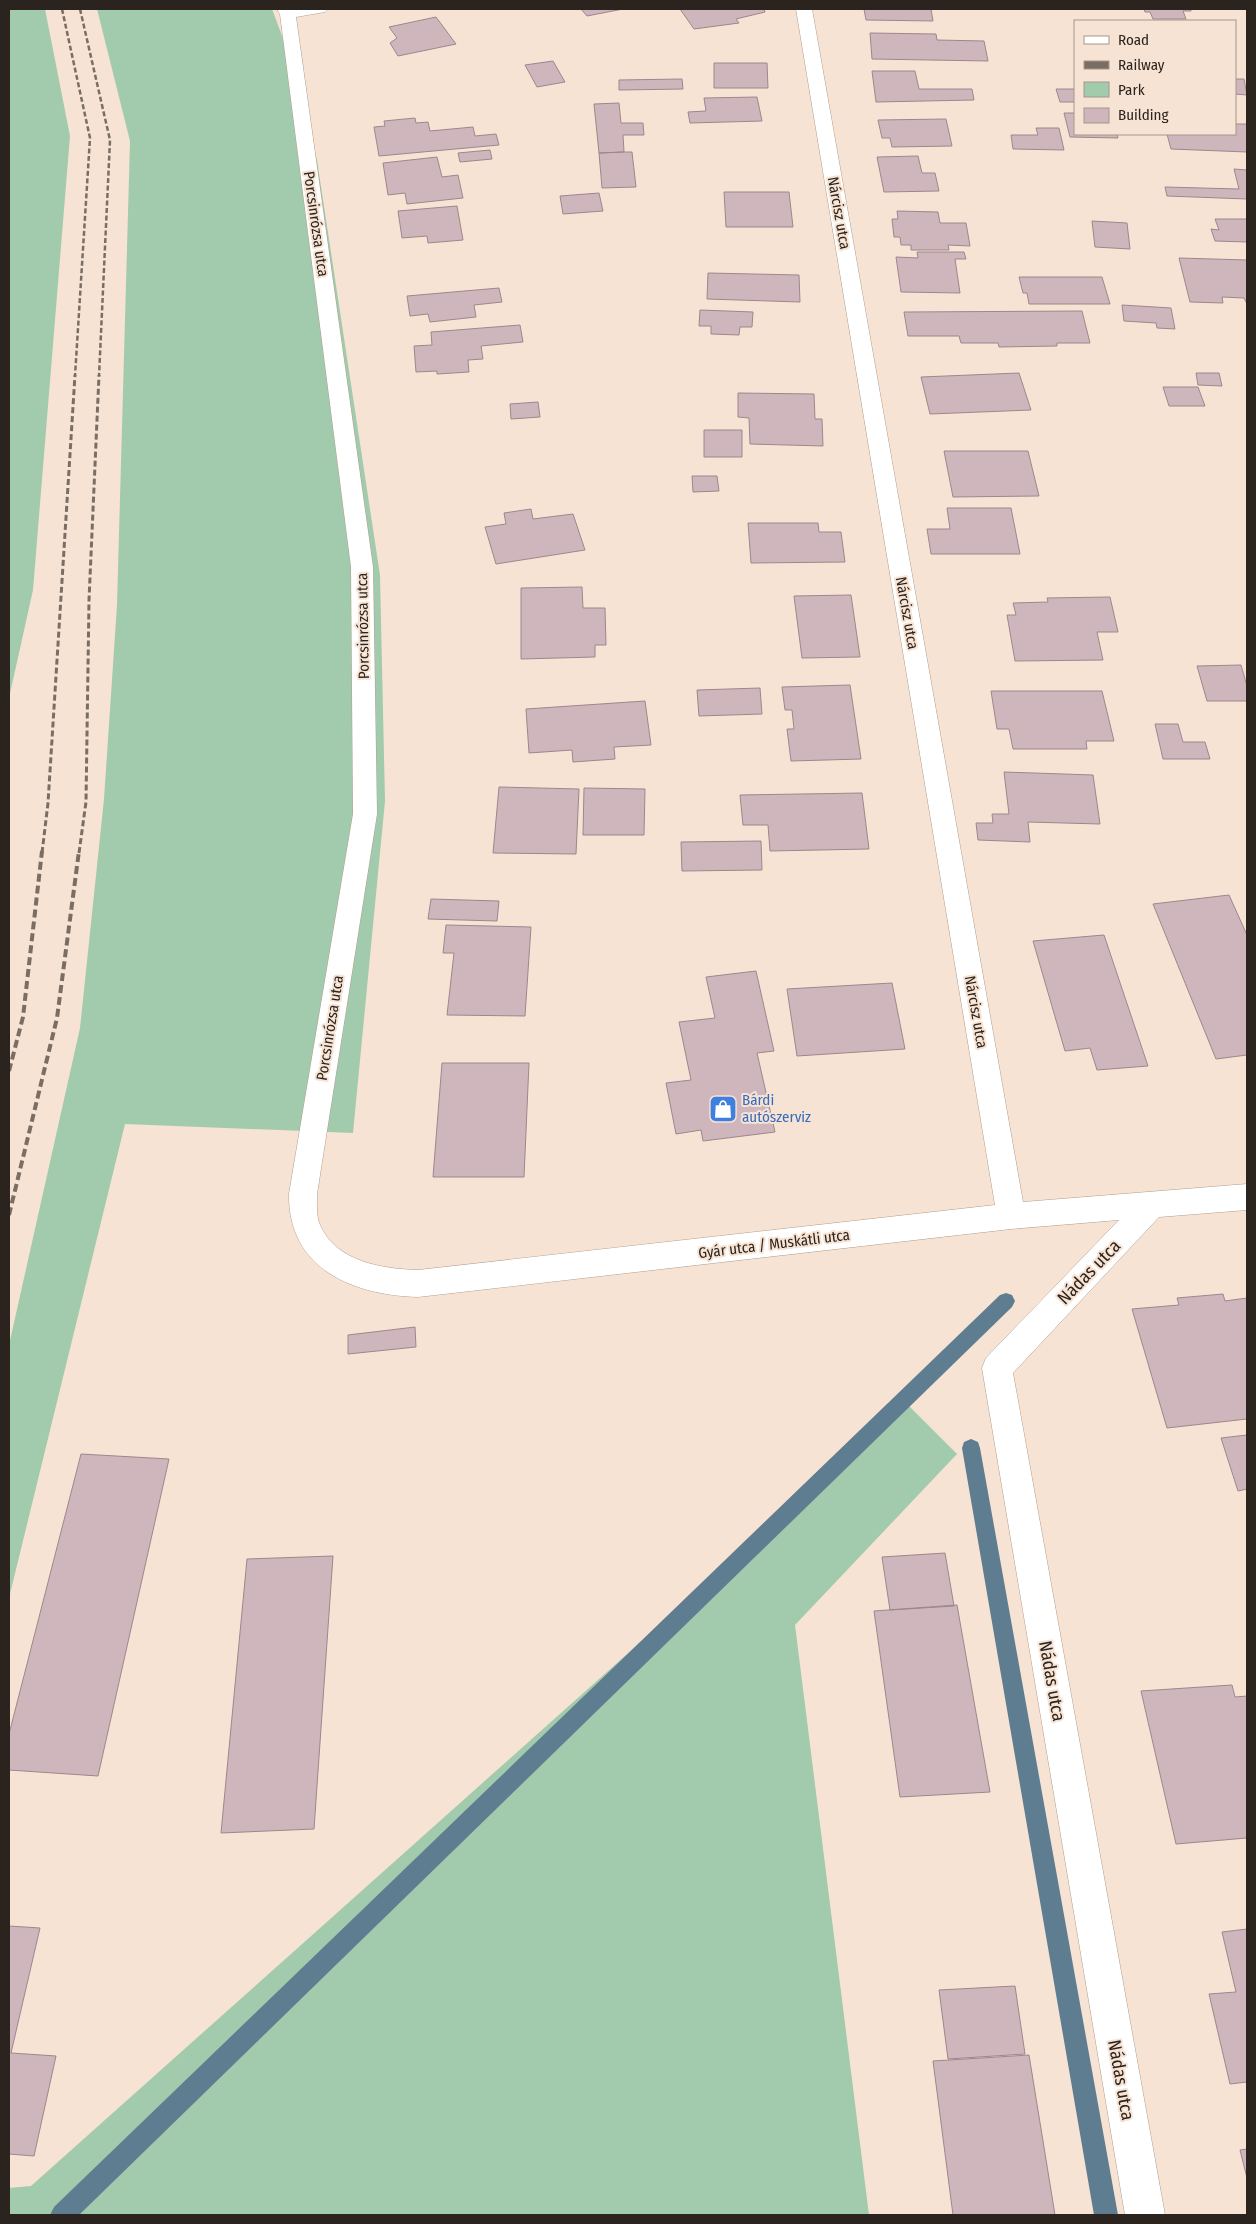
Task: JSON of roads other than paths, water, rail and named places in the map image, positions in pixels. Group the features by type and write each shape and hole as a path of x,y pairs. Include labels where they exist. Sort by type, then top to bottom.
{"street":[{"path":"287,11 320,9"},
{"name":"Nárcisz utca","path":"804,9 1011,1216"},
{"name":"Porcsinrózsa utca","path":"287,11 362,567 365,814 303,1194 302,1214 313,1242"},
{"name":"Gyár utca / Muskátli utca","path":"313,1242 339,1266 356,1275 402,1284 432,1283 1011,1216 1247,1197"},
{"name":"Nádas utca","path":"1145,2215 997,1368 1152,1205"}],"waterway":[{"path":"62,2215 1006,1301"},
{"path":"971,1448 1106,2215"}],"railway":[{"path":"62,9 90,138 75,376"},
{"path":"80,9 110,140 99,376"},
{"path":"42,853 48,803 75,375"},
{"path":"79,853 86,802 89,600 99,375"},
{"path":"9,1071 23,1017 42,851"},
{"path":"9,1215 57,1018 79,851"}],"place":[{"name":"Bárdi autószerviz","path":"723,1109"}]}
